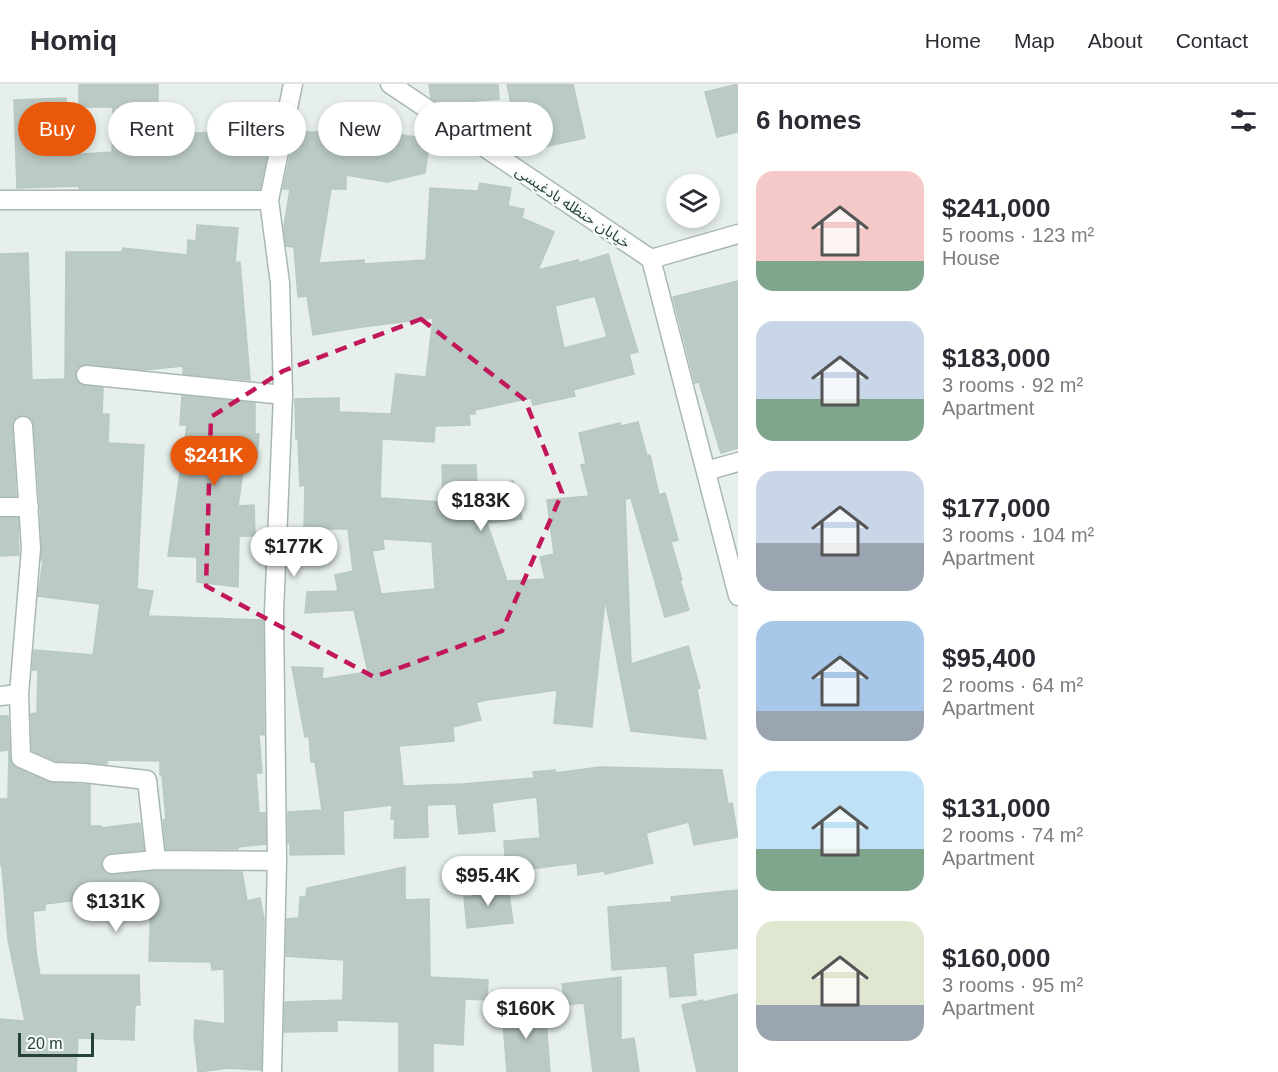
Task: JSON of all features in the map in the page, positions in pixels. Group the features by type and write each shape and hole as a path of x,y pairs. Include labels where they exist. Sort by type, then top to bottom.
{"street":[{"path":"272,1072 277,861 274,613 283,395 280,283 269,200 293,84"},
{"name":"خیابان حنظله بادغیسی","path":"390,84 651,259"},
{"path":"0,200 269,200"},
{"path":"738,234 651,259 738,596"},
{"path":"86,375 283,395"},
{"path":"23,426 31,548 19,694 21,758 53,772 147,780 156,860"},
{"path":"706,471 738,462"},
{"path":"0,507 29,507"},
{"path":"0,696 19,694"},
{"path":"112,864 156,860 277,861"}],"highlighted area":[{"path":"421,319 525,400 562,493 502,631 374,677 206,586 211,417 283,371"}],"building":[{"path":"79,84 158,84 158,102 108,102 108,107 96,107 96,102 79,102"},
{"path":"429,84 498,84 499,99 437,102 431,98"},
{"path":"507,84 573,84 585,138 553,145 553,102 511,102"},
{"path":"738,84 738,132 717,137 705,92"},
{"path":"66,98 66,102 18,102 18,156 96,156 96,153 108,152 108,156 195,156 195,133 207,132 207,156 267,156 260,189 79,189 79,186 17,188 14,100"},
{"path":"306,132 318,132 318,156 402,156 402,135 414,137 414,156 428,156 425,173 387,182 346,175 346,189 331,189 319,263 364,260 364,264 426,260 430,188 478,191 480,183 511,188 508,206 524,209 522,218 554,232 538,270 578,260 579,263 608,254 638,352 629,354 634,374 573,390 575,396 533,405 531,398 475,410 475,414 469,414 470,425 435,426 434,442 382,439 380,498 443,502 442,465 476,465 477,490 513,481 522,519 487,523 507,581 545,579 540,557 554,554 547,500 589,496 581,465 586,464 579,433 620,423 621,426 638,422 647,456 650,455 659,495 665,493 678,540 671,542 689,610 665,617 631,498 625,499 631,664 688,646 700,688 697,689 706,739 631,731 605,599 592,727 554,723 557,690 476,702 481,720 453,727 454,741 399,746 403,786 534,778 533,772 555,770 555,773 600,767 722,770 728,804 732,803 738,837 694,845 689,822 646,833 653,863 605,874 605,871 578,875 577,863 506,872 504,841 540,838 537,797 492,803 495,831 459,834 456,804 427,805 428,837 394,838 395,819 391,819 392,805 343,811 344,854 290,855 288,812 322,810 315,762 311,762 309,736 305,737 292,667 323,668 322,679 368,672 354,610 305,613 307,592 338,591 335,575 353,571 348,529 304,529 305,485 300,486 295,399 339,398 339,412 391,414 396,374 426,377 433,318 313,335 307,296 298,297 294,247 286,246 284,226 290,189 283,189 290,156 306,156","holes":["595,296 607,337 564,348 555,306","383,539 432,542 435,589 381,594 372,551 384,549"]},
{"path":"197,225 238,228 235,263 240,262 250,380 183,374 183,366 143,370 87,364 77,368 75,374 80,384 103,388 102,414 109,414 108,443 144,445 137,589 153,591 148,616 263,620 264,735 259,734 262,773 256,773 259,813 265,813 266,844 238,847 238,849 166,849 163,820 166,819 160,761 107,760 107,764 56,761 32,751 31,714 37,713 38,670 32,670 34,650 93,655 100,604 38,596 43,560 41,560 40,506 34,425 32,419 27,416 16,417 12,426 16,496 0,496 0,254 28,253 32,380 65,379 66,252 122,252 123,248 187,255 188,240 196,241"},
{"path":"738,281 738,448 721,453 699,382 695,383 673,297"},
{"path":"182,396 255,403 255,434 259,434 257,458 245,457 238,506 254,505 255,536 239,536 238,587 197,582 197,557 168,556 187,425 180,425"},
{"path":"0,518 18,518 19,555 0,556"},
{"path":"0,716 8,716 10,758 11,764 16,768 49,782 90,785 90,826 101,826 101,828 140,823 144,850 106,855 101,864 107,874 156,871 242,872 247,901 260,898 264,920 261,1070 229,1068 198,1072 194,1035 195,1020 225,1024 224,969 212,970 211,962 149,961 151,903 141,903 140,890 93,891 94,898 45,904 45,910 33,911 40,975 139,975 140,1005 135,1005 134,1040 78,1038 76,1072 0,1072 0,1019 25,1021 8,940 1,866 0,799 8,799 9,750 0,751"},
{"path":"405,867 405,900 429,899 430,977 488,980 487,1000 465,999 463,1045 433,1043 433,1072 399,1072 399,1022 337,1020 337,1031 284,1032 285,1002 343,1000 344,960 286,956 287,919 299,918 300,897 306,897 307,888"},
{"path":"508,886 513,923 467,928 464,897 472,897 472,889"},
{"path":"738,890 738,948 693,953 696,995 670,997 667,966 612,970 608,907 672,902 671,897"},
{"path":"621,977 621,1040 634,1038 639,1072 593,1072 584,1003 565,1005 562,984"},
{"path":"738,994 738,1072 697,1072 682,1005"},
{"path":"545,1007 550,1072 507,1072 502,1010"}]}
